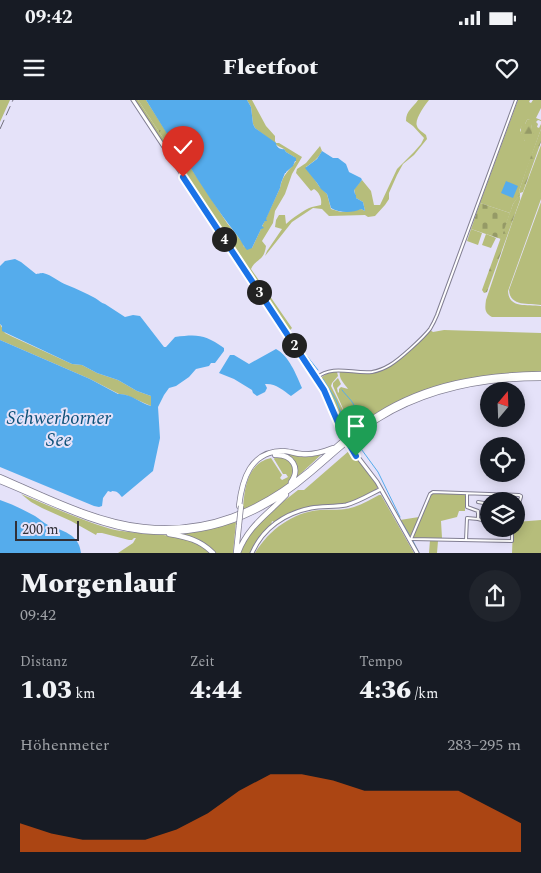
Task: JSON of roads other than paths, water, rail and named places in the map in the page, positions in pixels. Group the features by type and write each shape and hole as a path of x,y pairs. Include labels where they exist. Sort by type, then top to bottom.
{"highway":[{"path":"236,553 252,528 290,488 336,446 378,415 399,403 446,385 478,378 541,374"},
{"path":"161,532 204,528 250,514 290,488 367,426 393,410 415,400 447,389 478,382 501,379 541,378"},
{"path":"236,553 241,491 246,473 254,464 262,457 272,453 282,451 313,454 336,446"},
{"path":"0,477 99,518 127,525 158,528 188,527 230,518 264,503 290,488 295,473 293,462 281,454 268,457 259,462 248,474 240,506"},
{"path":"0,481 104,523 134,530 161,532 193,539 213,553"}],"street":[{"path":"133,100 316,378 351,448 381,489 417,553"},
{"path":"316,378 333,370 374,372 389,366 428,331 442,302 516,100"},
{"path":"252,553 271,527 290,514 312,508 358,501 381,489"},
{"path":"410,539 431,493 480,494"},
{"path":"466,540 467,518 478,518 478,511 467,507 468,493"},
{"path":"410,539 512,541 512,537"}],"water":[{"path":"146,100 247,100 251,107 255,128 276,143 279,148 284,149 296,158 293,166 285,173 266,219 267,221 262,226 264,228 261,229 252,248 247,250 210,199"},
{"path":"322,151 333,158 338,158 346,164 349,172 361,178 362,180 354,190 356,198 363,202 365,211 361,209 342,212 331,208 327,194 305,168 317,159"},
{"path":"506,181 518,186 513,198 501,193"},
{"name":"Schwerborner See","path":"15,259 36,274 43,273 49,275 95,298 125,317 140,316 164,347 175,337 201,336 212,340 224,348 224,351 215,363 196,369 189,377 176,386 169,388 158,407 160,438 153,471 122,497 116,492 108,491 103,498 102,506 94,506 0,467 0,340 90,379 118,394 127,395 151,406 151,396 82,365 72,364 2,331 0,324 0,266 5,261"},
{"path":"276,349 285,356 295,371 302,388 291,396 279,387 265,384 267,388 265,392 257,396 252,390 234,379 219,373 230,355 234,355 249,364"},
{"path":"0,500 22,509 48,525 69,534 77,542 81,553 0,553"}],"waterway":[{"path":"264,297 289,334"},
{"path":"291,336 318,370"},
{"path":"323,379 336,400 348,430"},
{"path":"342,390 353,403 356,412"},
{"path":"359,446 378,472 400,517"},
{"path":"401,521 410,536"},
{"path":"413,541 419,553"}],"railway":[{"path":"0,129 13,100"}]}
